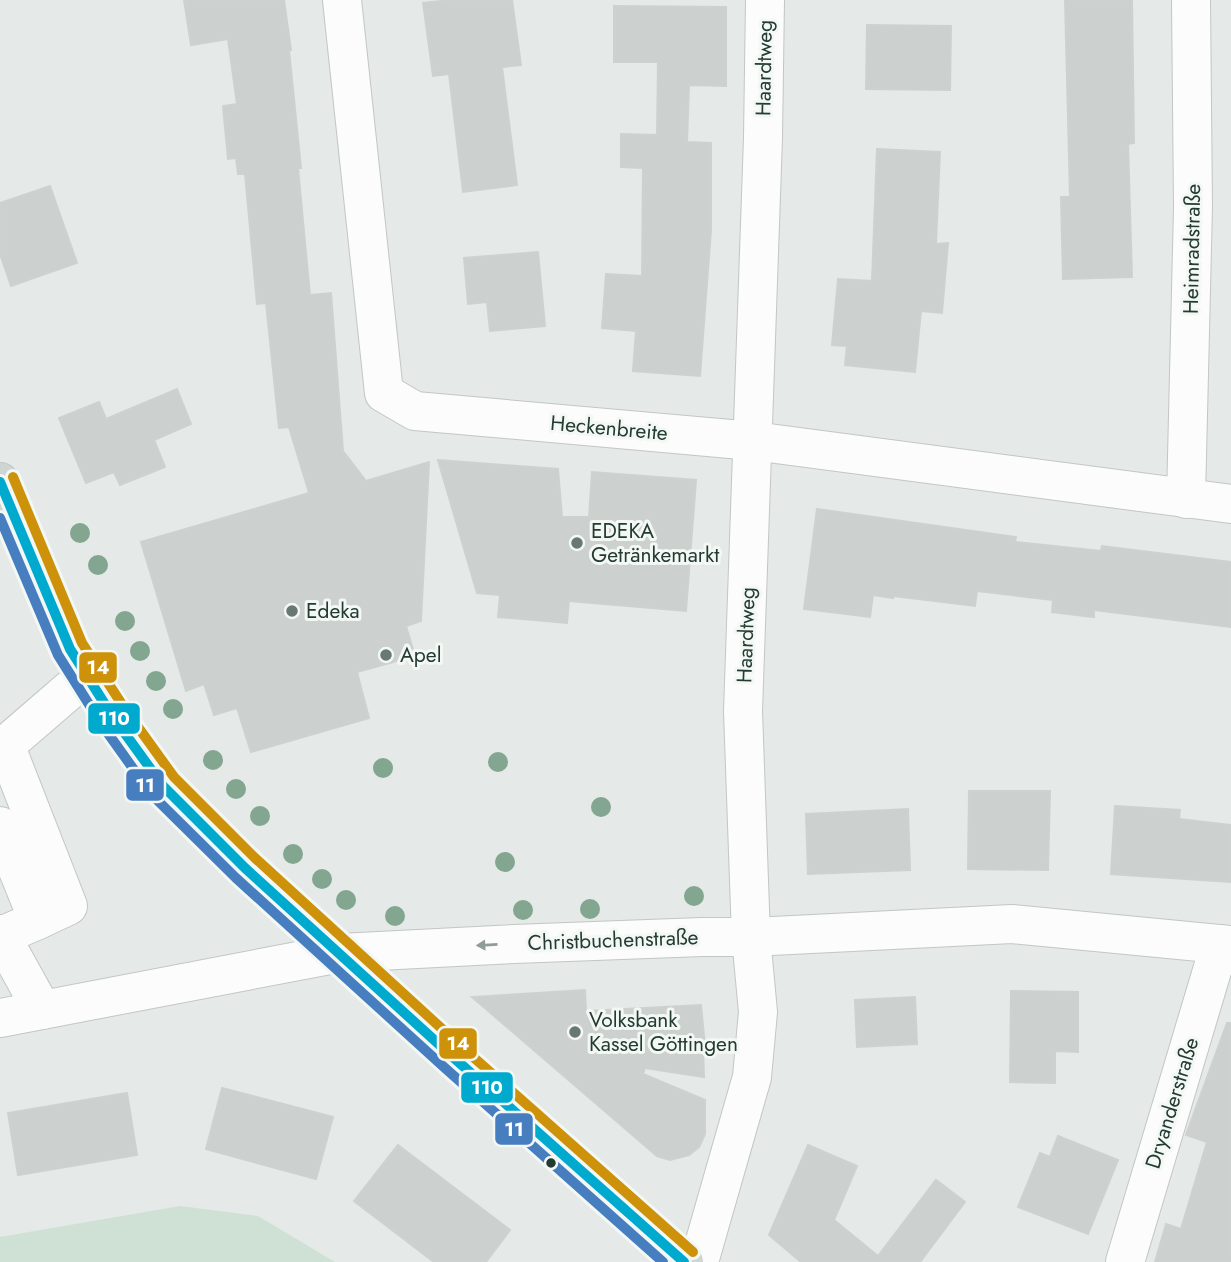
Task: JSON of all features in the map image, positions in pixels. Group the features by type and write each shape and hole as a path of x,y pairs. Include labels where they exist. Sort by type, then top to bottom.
{"main road":[{"path":"0,482 70,649 163,786 245,868 684,1262"}],"street":[{"name":"Heckenbreite","path":"341,0 384,393 415,411 753,441 1231,503"},
{"name":"Haardtweg","path":"698,1262 752,1077 758,1012 751,937 743,711 765,0"},
{"name":"Heimradstraße","path":"1186,499 1193,207 1191,0"},
{"path":"42,1010 0,935 68,906 3,749 87,675"},
{"path":"0,826 38,920"},
{"name":"Christbuchenstraße","path":"0,1018 340,953 1012,924 1225,944"},
{"name":"Dryanderstraße","path":"1125,1262 1225,944"}],"green space":[{"path":"180,1206 258,1216 335,1262 0,1262 0,1237"}],"building":[{"name":"Edeka","path":"184,0 284,0 291,50 301,168 298,168 310,295 331,293 343,451 366,481 429,462 421,621 406,626 415,656 357,672 369,718 251,752 237,708 214,715 204,684 186,691 141,542 309,493 289,427 279,428 266,303 257,304 245,174 238,174 236,158 228,159 223,106 237,104 228,39 191,45"},
{"path":"512,0 521,65 502,67 517,185 463,192 449,74 433,76 423,3"},
{"path":"1065,0 1132,0 1134,143 1128,144 1132,277 1063,279 1061,197 1070,197"},
{"path":"614,6 726,7 726,86 689,85 687,142 711,143 711,230 700,376 633,371 636,331 602,328 606,274 642,276 643,168 621,167 621,134 657,135 658,62 614,62"},
{"path":"867,25 951,26 950,90 866,89"},
{"path":"877,149 940,152 936,244 948,243 942,313 921,311 915,372 845,365 847,346 832,345 838,279 872,281"},
{"path":"50,186 77,263 11,286 0,254 0,203"},
{"path":"538,252 545,326 490,331 487,302 468,304 464,258"},
{"path":"177,389 191,424 154,440 165,467 120,485 114,472 86,483 59,418 99,402 106,419"},
{"name":"EDEKA Getränkemarkt","path":"438,460 558,469 562,517 589,517 592,472 696,480 686,611 569,601 567,623 498,617 500,595 477,593"},
{"path":"817,509 1016,537 1015,542 1101,551 1102,546 1231,562 1231,627 1094,610 1094,617 1052,612 1053,600 977,591 975,606 873,595 870,617 804,609"},
{"path":"969,791 1050,791 1048,870 968,869"},
{"path":"1115,806 1180,810 1179,819 1231,825 1231,882 1111,874"},
{"path":"908,809 910,870 808,874 806,814"},
{"path":"585,990 586,1011 701,1005 705,1047 704,1077 645,1068 643,1074 705,1100 705,1134 699,1147 689,1155 670,1160 657,1156 472,997"},
{"path":"1011,991 1078,992 1078,1052 1055,1051 1055,1083 1010,1082"},
{"path":"915,997 917,1044 857,1047 855,1000"},
{"path":"1227,1023 1231,1023 1231,1262 1155,1262 1166,1224 1181,1229 1207,1142 1186,1135"},
{"path":"222,1088 333,1117 316,1179 206,1149"},
{"path":"127,1093 137,1155 18,1175 8,1113"},
{"path":"1058,1136 1118,1160 1088,1234 1018,1207 1040,1153 1050,1157"},
{"path":"398,1145 510,1230 486,1262 434,1262 354,1201"},
{"path":"808,1145 857,1166 834,1220 878,1256 936,1180 965,1202 920,1262 801,1262 769,1235"}],"transit line":[{"name":"14","path":"13,477 82,643 174,777 255,858 463,1048 693,1252"},
{"name":"110","path":"0,482 70,649 113,717 163,786 245,868 684,1262"},
{"name":"11","path":"0,518 58,655 102,725 152,795 236,878 663,1262"}],"place":[{"name":"EDEKA Getränkemarkt","path":"577,543"},
{"name":"Edeka","path":"292,611"},
{"name":"Apel","path":"386,655"},
{"name":"Volksbank Kassel Göttingen","path":"575,1032"}]}
